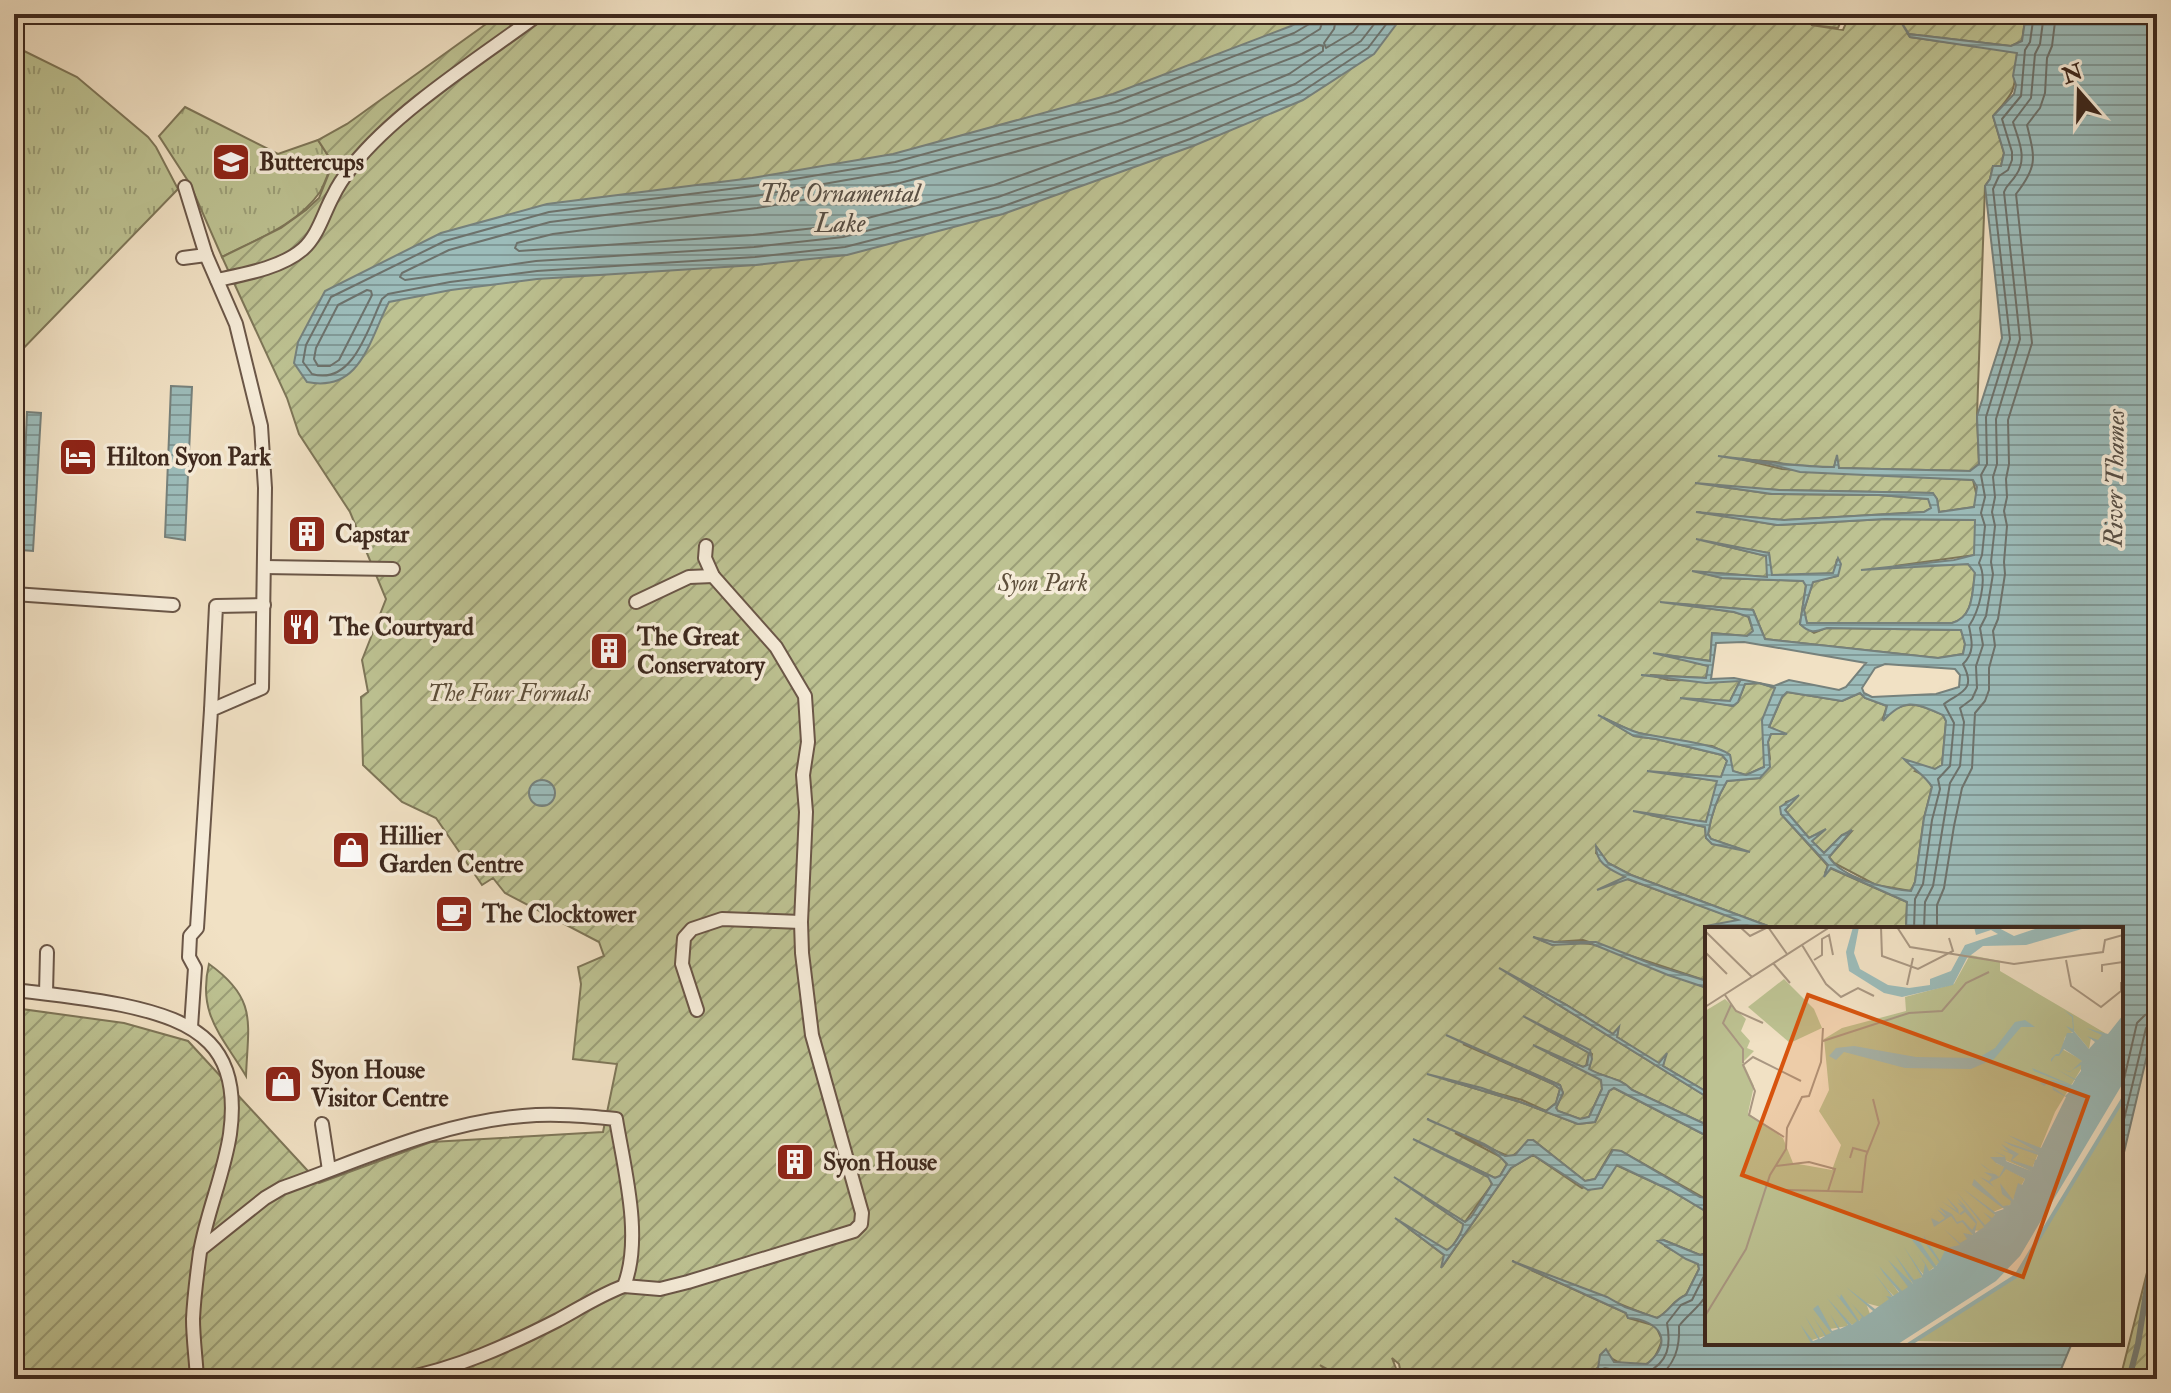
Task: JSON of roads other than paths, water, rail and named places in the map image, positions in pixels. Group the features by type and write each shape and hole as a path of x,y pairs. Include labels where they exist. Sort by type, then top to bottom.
{"lane":[{"path":"217,280 263,270 304,248 354,164 381,136 426,98 539,14"},
{"path":"185,187 206,255 236,324 261,426 265,488 262,688 211,710"},
{"path":"183,258 206,255"},
{"path":"401,1379 422,1375 507,1345 602,1294 624,1286 660,1289 688,1282 854,1231 861,1224 862,1213 812,1035 801,922 806,812 803,775 808,742 805,696 776,647 713,576 705,558 706,546"},
{"path":"264,567 393,569"},
{"path":"636,602 689,577 713,576"},
{"path":"14,594 173,605"},
{"path":"191,1027 195,968 189,957 190,936 197,928 216,606 264,605"},
{"path":"697,1010 682,964 684,938 692,929 722,919 801,922"},
{"path":"46,993 47,952"},
{"path":"14,990 81,997 146,1010 191,1027 218,1053 229,1079 232,1103 225,1160 201,1249 193,1321 197,1379"},
{"path":"201,1249 265,1198 329,1170 425,1135 524,1115 571,1115 616,1119 631,1223 630,1272 624,1286"},
{"path":"322,1124 329,1170"}],"water":[{"name":"The Ornamental Lake","path":"1312,14 1404,14 1374,54 1303,100 1193,146 1003,214 847,255 756,265 537,279 389,302 369,347 351,372 325,383 307,382 294,363 298,342 325,291 441,233 547,204 752,178 893,154 1113,94 1291,26"},
{"name":"River Thames","path":"1896,14 1909,34 2011,46 2022,41 2026,14 2157,14 2157,1013 2123,1157 2123,927 1906,927 1907,902 1831,868 1824,877 1828,865 1781,814 1780,807 1799,795 1785,810 1809,838 1826,829 1812,841 1824,853 1842,835 1852,830 1829,857 1835,864 1866,881 1911,891 1932,787 1904,759 1935,769 1942,765 1946,721 1943,715 1911,704 1898,708 1883,721 1887,706 1860,693 1842,701 1787,692 1769,727 1787,734 1771,734 1768,742 1770,767 1760,778 1727,781 1709,827 1711,839 1750,852 1712,844 1706,838 1705,827 1633,811 1706,822 1717,781 1647,771 1721,777 1727,761 1722,755 1634,736 1598,715 1639,733 1723,751 1730,755 1733,771 1746,775 1764,767 1762,720 1775,688 1759,683 1745,684 1738,702 1733,706 1680,698 1730,701 1740,681 1706,683 1641,675 1706,678 1708,666 1653,653 1710,661 1712,633 1747,636 1753,631 1749,617 1734,612 1660,602 1753,610 1765,639 1938,658 1963,654 1965,644 1961,630 1807,629 1800,624 1806,586 1803,581 1722,578 1692,571 1767,577 1766,556 1696,539 1769,553 1772,575 1833,573 1838,558 1841,564 1838,576 1813,582 1804,610 1807,623 1952,623 1968,610 1972,596 1975,573 1968,564 1861,570 1974,555 1975,520 1885,519 1777,525 1696,512 1784,520 1924,512 1931,508 1928,499 1879,495 1772,494 1695,483 1779,490 1933,493 1939,512 1974,507 1977,487 1973,480 1800,472 1718,456 1834,467 1837,455 1839,468 1970,471 1979,464 1977,416 2002,338 1985,186 1993,166 2001,166 2004,153 1993,116 2014,94 2017,53 1910,37","holes":["1744,642 1866,663 1846,687 1839,690 1789,680 1774,686 1734,678 1711,679 1716,643","1885,664 1955,669 1960,675 1959,687 1936,694 1872,697 1862,688 1875,668"]},
{"path":"171,386 192,387 185,540 165,537"},
{"path":"27,412 41,413 33,551 21,550"},
{"path":"542,780 551,784 555,793 551,802 542,806 533,802 529,793 533,784"},
{"path":"1596,846 1608,863 1631,875 1771,927 1706,926 1738,920 1628,879 1597,890 1625,877 1602,862"},
{"path":"1533,937 1554,942 1596,942 1705,980 1705,987 1590,943 1552,945"},
{"path":"1499,968 1613,1034 1619,1027 1617,1037 1659,1063 1667,1053 1663,1066 1705,1091 1705,1096"},
{"path":"1523,1016 1590,1050 1592,1059 1589,1069 1622,1082 1632,1090 1705,1124 1705,1135 1614,1088 1609,1091 1595,1122 1578,1124 1520,1102 1427,1074 1482,1088 1546,1111 1556,1103 1560,1089 1553,1084 1446,1035 1560,1085 1563,1093 1556,1108 1580,1119 1589,1117 1602,1089 1601,1080 1533,1045 1583,1067 1587,1065 1589,1053"},
{"path":"1466,1136 1505,1156 1515,1155 1528,1140 1533,1140 1585,1181 1595,1179 1613,1150 1621,1151 1705,1198 1705,1211 1617,1165 1602,1188 1588,1190 1533,1155 1511,1168 1441,1268 1444,1255 1395,1218 1447,1250 1458,1238 1463,1224 1394,1177 1465,1222 1492,1184 1488,1177 1413,1139 1495,1178 1500,1176 1507,1164 1490,1149"},
{"path":"1663,1240 1700,1255 1705,1254 1705,1345 2071,1345 2057,1379 1635,1379 1637,1375 1605,1368 1577,1379 1598,1368 1600,1355 1606,1349 1614,1362 1647,1364 1660,1347 1660,1333 1648,1323 1628,1318 1626,1313 1512,1261 1657,1318 1686,1295 1699,1269 1698,1264 1658,1241"}],"waterway":[{"path":"2129,1379 2138,1344 2157,1224"}],"place":[{"name":"Buttercups","path":"231,162"},
{"name":"Hilton Syon Park","path":"78,457"},
{"name":"Capstar","path":"307,534"},
{"name":"The Courtyard","path":"301,627"},
{"name":"The Great Conservatory","path":"609,651"},
{"name":"Hillier Garden Centre","path":"351,850"},
{"name":"The Clocktower","path":"454,914"},
{"name":"Syon House Visitor Centre","path":"283,1084"},
{"name":"Syon House","path":"795,1162"}],"park label":[{"name":"Syon Park","path":"1043,583"},
{"name":"The Four Formals","path":"509,693"}]}
